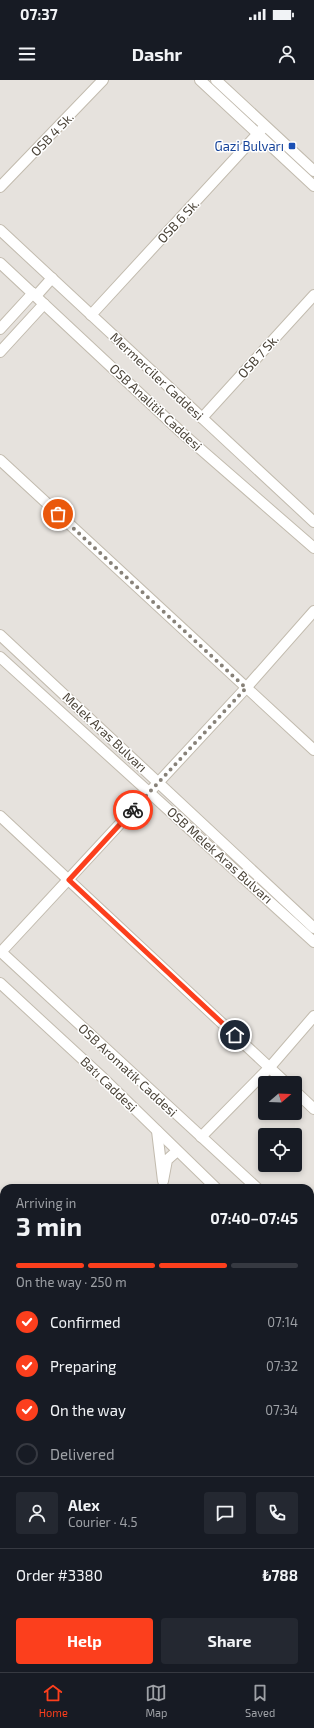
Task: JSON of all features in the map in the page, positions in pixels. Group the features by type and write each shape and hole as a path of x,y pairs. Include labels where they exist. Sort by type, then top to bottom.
{"street":[{"name":"OSB 4 Sk.","path":"0,187 103,80"},
{"path":"201,80 261,130 314,171"},
{"path":"216,80 314,186"},
{"name":"OSB 6 Sk.","path":"91,315 261,130"},
{"name":"Mermerciler Caddesi","path":"0,230 202,418 312,517"},
{"name":"OSB Analitik Caddesi","path":"0,263 182,433 314,548"},
{"path":"0,329 52,278"},
{"name":"OSB 7 Sk.","path":"202,418 314,295"},
{"path":"0,352 44,304"},
{"path":"0,460 314,750"},
{"path":"0,952 69,880 246,688 314,611"},
{"name":"Melek Aras Bulvarı","path":"0,635 314,928"},
{"name":"OSB Melek Aras Bulvarı","path":"0,657 314,942"},
{"path":"0,816 279,1076"},
{"name":"OSB Aromatik Caddesi","path":"0,952 253,1184"},
{"name":"Batı Caddesi","path":"0,982 79,1055 212,1184"},
{"path":"201,1137 270,1067 314,1016"},
{"path":"302,1098 314,1109"},
{"path":"157,1131 163,1184"},
{"path":"163,1184 167,1160 177,1151"}],"shaded area":[{"path":"0,80 314,80 314,1184 0,1184"}],"way so far":[{"path":"58,514 246,688 133,810"}],"place":[{"name":"Gazi Bulvarı","path":"292,146"}],"route":[{"path":"133,810 69,880 235,1035"}]}
